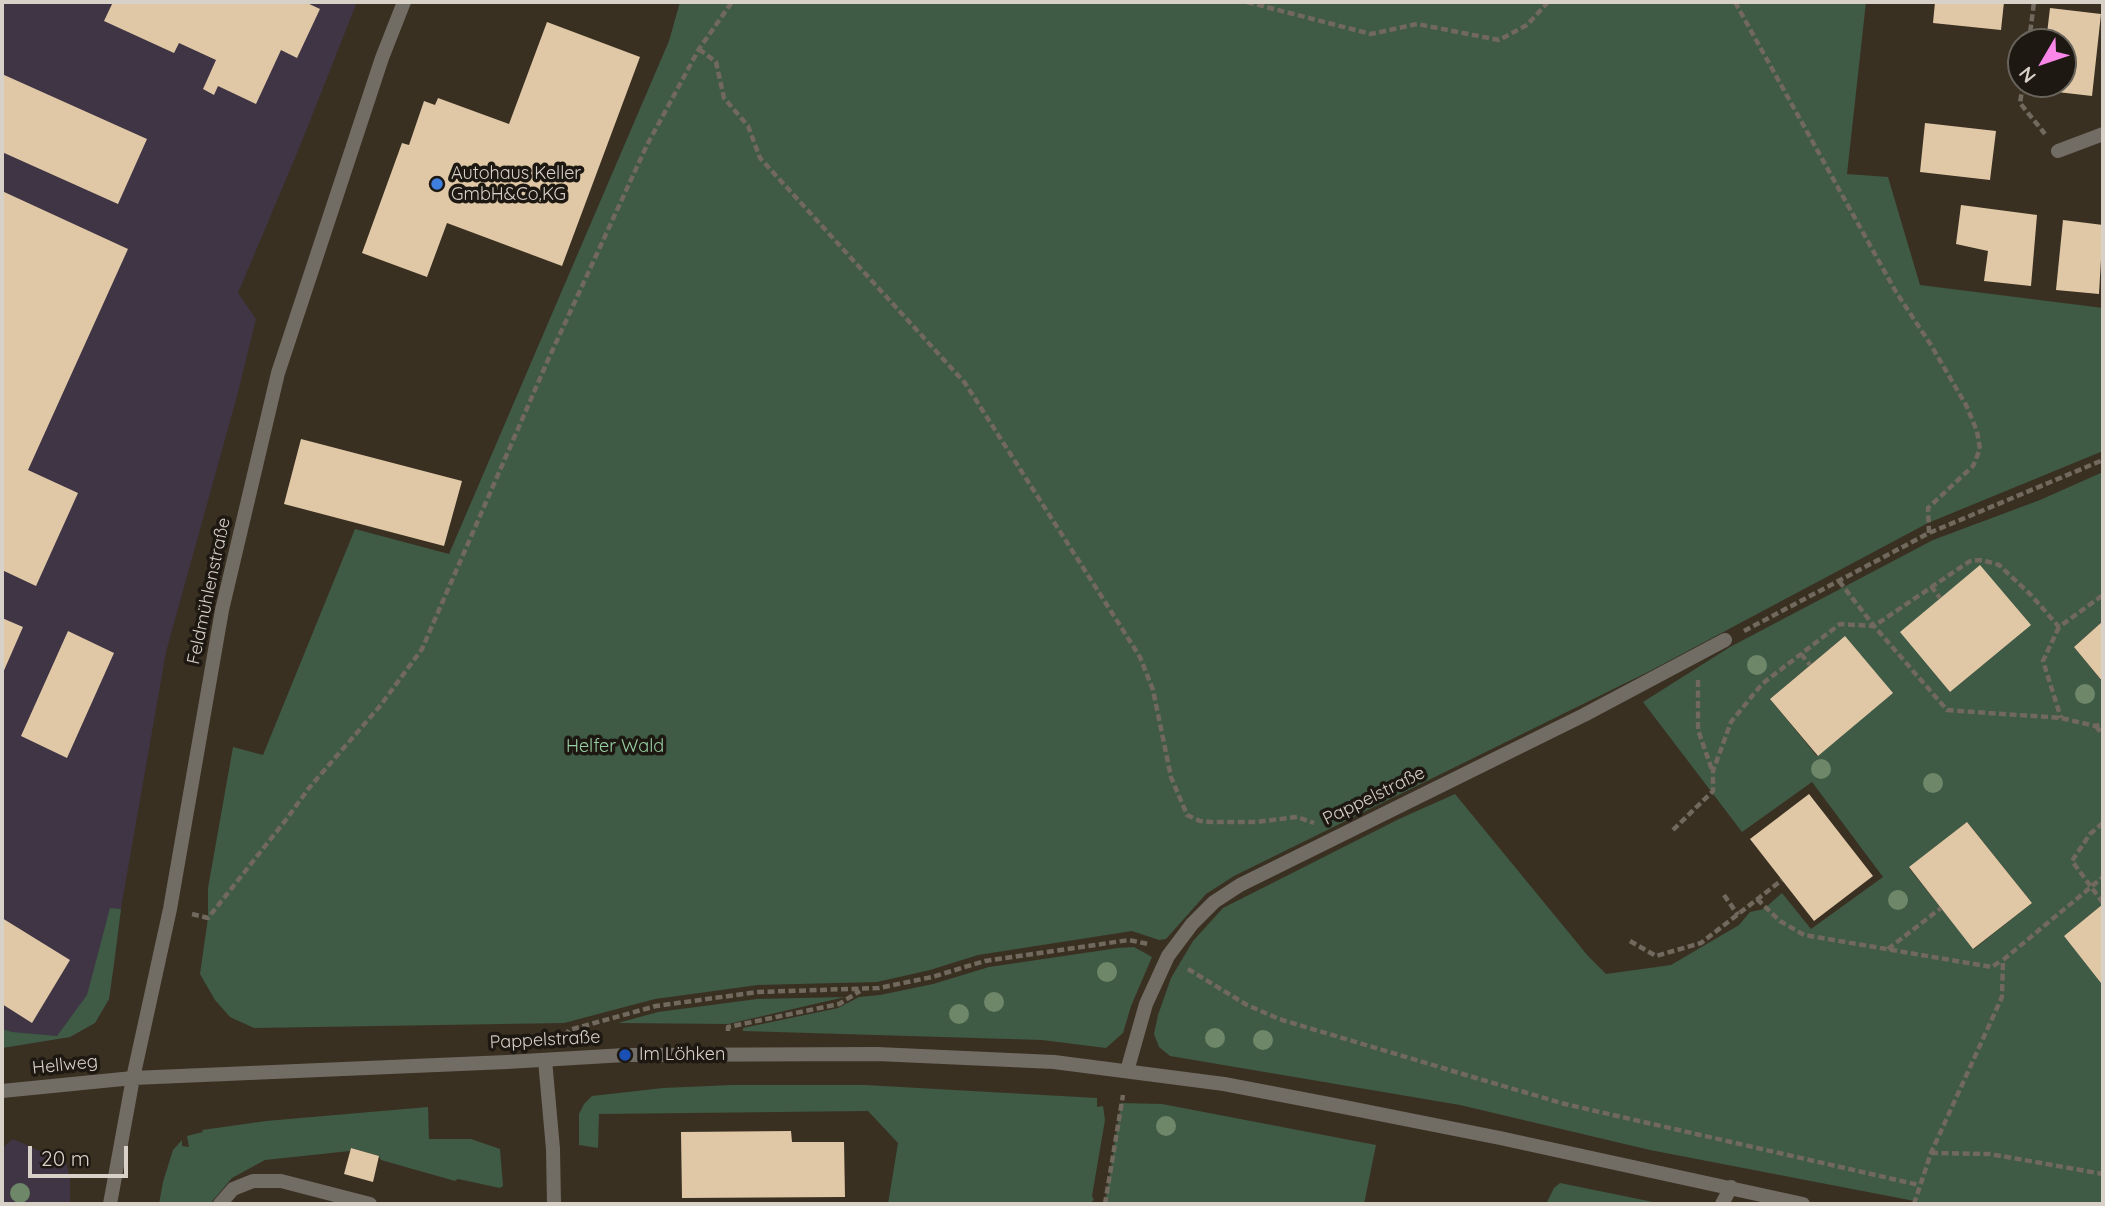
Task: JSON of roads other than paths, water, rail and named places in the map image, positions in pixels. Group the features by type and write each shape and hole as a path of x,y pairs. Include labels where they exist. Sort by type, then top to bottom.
{"street":[{"name":"Feldmühlenstraße","path":"110,1204 133,1078 170,909 222,610 278,373 382,58 404,2"},
{"path":"2058,150 2103,134"},
{"name":"Pappelstraße","path":"1127,1071 1146,1004 1168,956 1192,924 1214,902 1240,885 1584,715 1725,640"},
{"name":"Pappelstraße","path":"133,1078 625,1055 877,1054 1054,1062 1224,1084 1803,1204"},
{"path":"545,1060 553,1149 554,1204"},
{"name":"Hellweg","path":"2,1091 133,1078"},
{"path":"220,1204 233,1189 253,1181 281,1181 370,1204"},
{"path":"1722,1204 1731,1187"}],"place":[{"name":"Autohaus Keller GmbH&Co.KG","path":"437,184"},
{"name":"Im Löhken","path":"625,1055"}],"park label":[{"name":"Helfer Wald","path":"615,747"}]}
